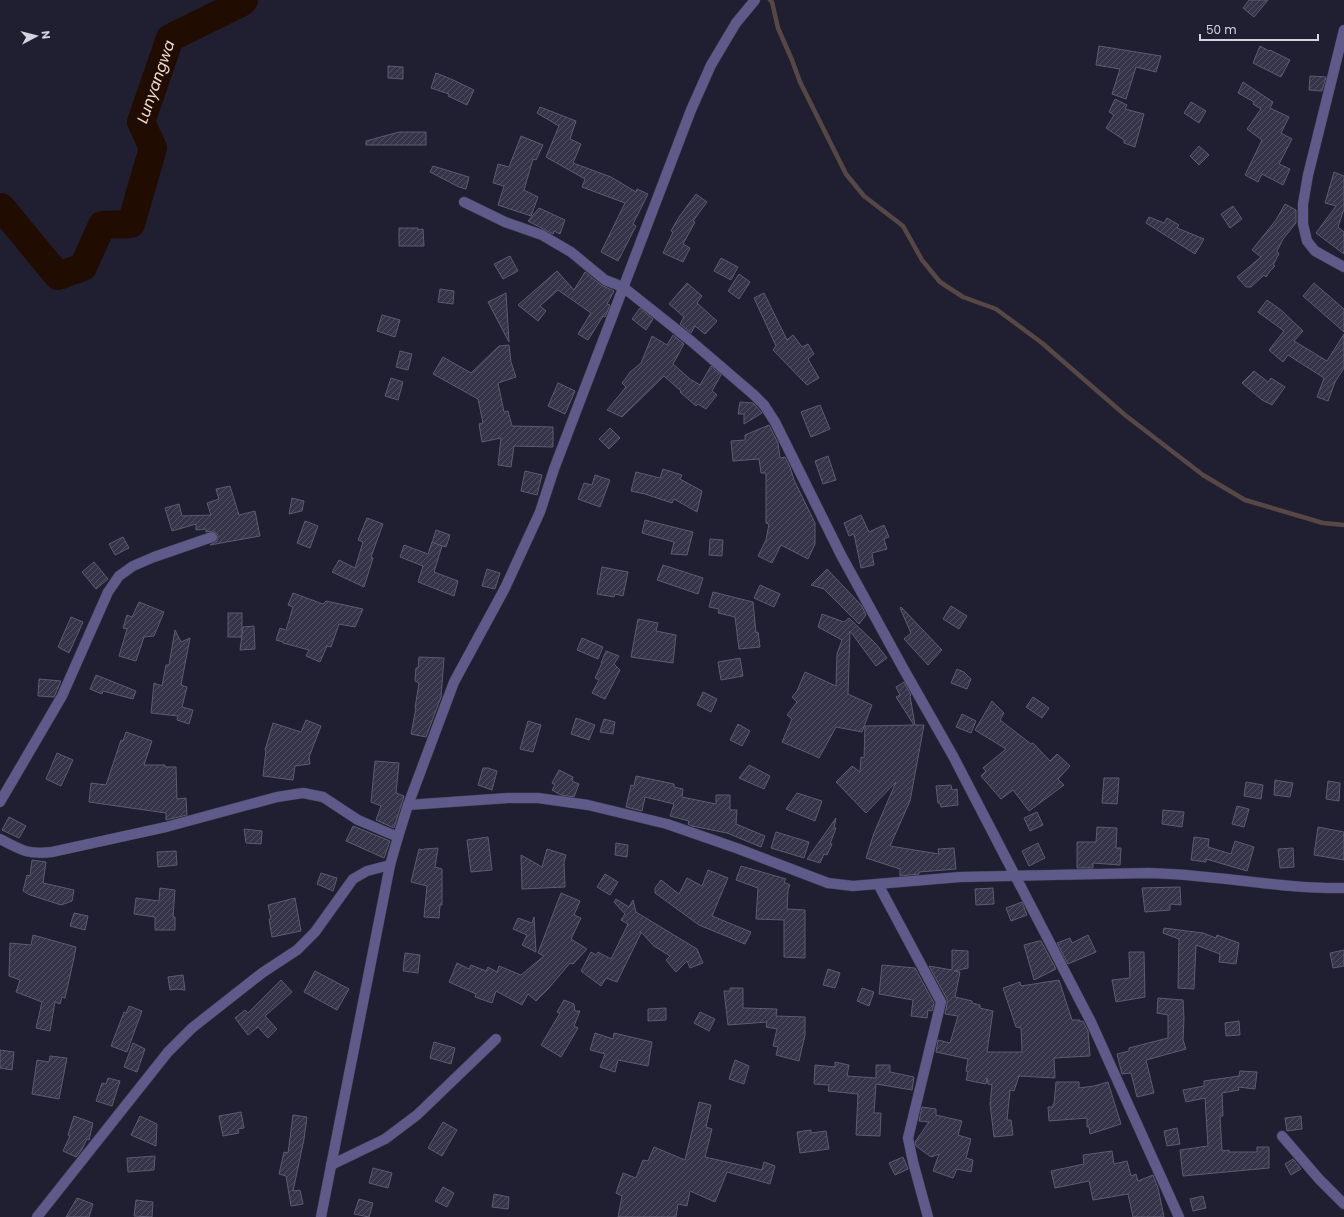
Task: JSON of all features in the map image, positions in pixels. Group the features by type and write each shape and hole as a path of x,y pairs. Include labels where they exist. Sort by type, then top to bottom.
{"street":[{"path":"321,1217 390,865 408,805 454,682 505,588 540,512 554,469 691,110 711,65 736,23 755,0"},
{"path":"1344,30 1308,175 1303,204 1303,224 1307,241 1315,250 1344,267"},
{"path":"464,202 505,222 542,235 571,252 605,280 623,287 708,356 764,405 775,422 841,555 953,756 1092,1022 1179,1217"},
{"path":"0,802 62,696 108,592 119,576 133,566 154,557 212,537"},
{"path":"0,839 24,852 39,854 166,827 277,796 303,793 323,797 358,820 398,837"},
{"path":"408,805 508,798 538,798 588,805 667,824 739,849 828,883 853,886 960,877 1118,873 1179,874 1274,884 1344,888"},
{"path":"37,1217 168,1052 192,1028 262,974 297,950 314,932 353,879 367,871 390,865"},
{"path":"878,884 941,1002 908,1138 912,1162 928,1217"},
{"path":"331,1165 386,1139 417,1115 496,1039"},
{"path":"1282,1136 1319,1180 1344,1204"}],"building":[{"path":"1249,0 1268,0 1254,17 1243,8"},
{"path":"1099,46 1161,56 1156,72 1136,67 1126,99 1112,94 1120,69 1096,65"},
{"path":"1260,46 1290,60 1281,77 1253,63"},
{"path":"388,66 403,67 403,79 388,78"},
{"path":"436,73 474,90 467,105 448,96 449,94 431,88"},
{"path":"1310,76 1326,77 1322,91 1309,90"},
{"path":"1243,82 1273,102 1270,108 1289,117 1281,133 1292,139 1279,164 1290,169 1283,185 1262,174 1258,182 1245,175 1262,140 1247,129 1261,109 1253,104 1254,102 1238,93"},
{"path":"1115,99 1127,105 1125,109 1144,114 1135,147 1124,143 1124,140 1106,128 1114,115 1109,112"},
{"path":"1191,102 1206,111 1199,123 1184,113"},
{"path":"540,107 576,121 570,139 581,144 573,163 611,177 636,192 637,189 648,194 633,224 636,226 618,261 601,252 625,203 582,187 585,179 546,157 559,126 537,113"},
{"path":"399,132 426,132 426,145 366,145 366,141"},
{"path":"521,136 543,145 536,160 533,159 524,190 538,197 531,216 498,205 504,186 493,183 498,164 509,167"},
{"path":"1199,146 1209,155 1199,165 1190,156"},
{"path":"433,166 469,177 466,189 430,172"},
{"path":"1334,172 1344,176 1344,209 1338,227 1344,232 1344,254 1316,233 1336,206 1325,203"},
{"path":"696,194 707,202 693,221 695,222 683,244 690,248 683,262 663,253 673,232 671,231 679,217"},
{"path":"1285,204 1296,210 1296,223 1283,239 1277,251 1279,254 1273,265 1275,266 1266,277 1264,275 1251,287 1246,287 1237,277 1261,257 1252,250 1276,220"},
{"path":"1233,206 1242,219 1230,228 1221,214"},
{"path":"539,208 565,220 560,234 554,231 553,234 528,221"},
{"path":"1149,217 1164,223 1167,218 1179,225 1177,228 1204,239 1195,254 1146,223"},
{"path":"399,228 418,228 418,230 423,229 424,246 399,246"},
{"path":"510,256 518,271 503,279 494,264"},
{"path":"721,258 738,267 731,280 714,271"},
{"path":"557,271 574,290 585,272 601,285 614,291 607,304 610,305 605,317 603,316 588,340 578,334 591,313 558,290 540,306 546,311 538,321 518,305"},
{"path":"739,274 750,282 739,299 728,291"},
{"path":"687,283 702,296 697,303 717,321 705,334 695,326 691,333 680,324 684,317 669,304"},
{"path":"1314,283 1344,309 1344,332 1303,296"},
{"path":"440,289 454,291 453,304 438,302"},
{"path":"506,293 509,342 488,302"},
{"path":"764,293 787,340 793,335 802,347 808,344 814,354 808,359 819,378 807,385 773,350 776,346 754,298"},
{"path":"1267,300 1281,310 1303,331 1294,341 1327,361 1344,334 1344,368 1335,382 1328,401 1317,397 1324,378 1288,355 1283,362 1269,350 1284,331 1258,312"},
{"path":"640,308 653,319 646,330 632,319"},
{"path":"382,315 400,320 395,337 377,331"},
{"path":"673,335 684,344 673,364 690,379 700,385 711,366 721,375 712,391 717,395 706,409 698,404 696,406 664,376 622,417 607,410 626,387 622,383 629,373 641,363 652,336 667,345"},
{"path":"509,345 511,362 516,377 498,383 504,412 508,411 512,426 553,427 553,447 514,446 511,467 498,465 501,438 482,442 479,424 483,423 478,399 433,374 443,357 471,373 499,346"},
{"path":"400,351 412,354 408,370 396,367"},
{"path":"1254,371 1268,382 1271,378 1285,387 1272,405 1262,400 1242,383"},
{"path":"391,378 403,382 398,400 385,396"},
{"path":"558,383 575,391 565,414 548,406"},
{"path":"740,402 753,403 762,413 744,424 744,414 738,414"},
{"path":"820,405 830,429 811,437 801,412"},
{"path":"769,425 778,443 780,458 785,457 794,480 815,523 815,544 808,559 781,545 772,563 758,556 766,540 769,524 766,523 766,473 761,473 759,459 733,461 731,441 745,440 745,435"},
{"path":"610,428 620,438 609,449 599,439"},
{"path":"828,456 836,480 823,484 815,461"},
{"path":"663,469 682,475 680,479 702,491 697,512 674,499 672,503 631,491 636,472 660,478"},
{"path":"525,471 542,475 537,495 521,491"},
{"path":"595,475 610,480 600,507 578,499 584,483 592,485"},
{"path":"230,486 239,515 255,511 260,536 210,545 217,541 218,535 214,531 206,532 206,529 196,530 196,524 172,531 165,508 179,504 182,516 211,515 207,503 219,499 216,489"},
{"path":"292,498 304,501 302,511 289,514"},
{"path":"861,515 869,532 884,525 889,537 884,539 887,549 872,553 874,565 861,568 854,534 849,536 844,523"},
{"path":"367,518 383,524 371,557 373,558 364,587 332,572 339,560 355,568 363,542 358,540"},
{"path":"645,520 693,532 687,555 671,554 674,542 642,533"},
{"path":"305,521 318,526 310,548 297,543"},
{"path":"436,530 450,535 446,547 432,543"},
{"path":"123,537 129,548 115,555 109,544"},
{"path":"710,539 723,540 722,556 709,555"},
{"path":"432,542 442,546 434,572 458,581 454,596 418,582 423,566 400,557 404,545 428,554"},
{"path":"94,562 108,579 96,589 82,572"},
{"path":"663,565 703,578 698,594 657,580"},
{"path":"602,567 628,572 623,596 615,594 614,597 597,594"},
{"path":"487,569 500,573 495,589 482,586"},
{"path":"827,569 862,606 866,615 859,624 824,589 811,585"},
{"path":"760,585 780,594 774,607 754,598"},
{"path":"713,592 753,602 756,633 758,632 760,647 739,649 735,617 718,613 719,609 709,607"},
{"path":"293,593 323,604 326,601 363,609 355,627 339,624 331,647 327,646 320,662 306,656 309,650 276,640 280,628 286,630 293,607 288,605"},
{"path":"139,602 164,612 154,636 144,637 136,661 119,656 127,629 123,628 127,615 132,617"},
{"path":"951,606 967,616 959,629 943,619"},
{"path":"901,607 942,650 928,665 904,639 911,633 900,608"},
{"path":"228,613 242,613 242,637 228,637"},
{"path":"822,614 844,622 849,618 876,644 887,658 876,666 850,631 848,694 872,705 862,732 836,727 819,758 782,742 792,719 787,715 797,702 792,697 797,691 805,672 836,686 837,654 842,640 818,627"},
{"path":"71,617 83,622 69,653 58,647"},
{"path":"638,619 658,623 656,631 676,635 673,663 631,657"},
{"path":"254,626 255,649 240,650 243,627"},
{"path":"175,630 181,642 190,638 181,685 187,687 182,707 193,710 189,724 177,720 178,716 151,713 154,683 162,686 166,665 169,665"},
{"path":"582,638 603,647 598,659 577,650"},
{"path":"606,651 619,656 614,664 620,670 605,699 592,693 599,680 595,678"},
{"path":"419,657 444,658 441,697 426,737 411,734 419,683 415,681"},
{"path":"740,658 743,676 721,680 718,662"},
{"path":"957,669 964,672 971,679 967,689 951,683"},
{"path":"96,675 136,691 133,699 103,691 102,694 90,689"},
{"path":"39,679 61,681 54,697 38,696"},
{"path":"904,682 911,695 915,725 924,725 910,801 890,846 939,854 938,849 954,848 956,869 919,872 919,874 900,876 900,869 866,858 874,833 896,782 866,813 836,782 852,766 860,772 861,757 864,758 865,726 914,725 896,697 900,695 896,687"},
{"path":"703,692 717,699 711,712 697,705"},
{"path":"1033,697 1049,708 1042,718 1026,707"},
{"path":"992,701 1004,713 1000,720 1031,744 1033,743 1050,761 1057,754 1070,766 1058,779 1064,785 1029,811 1013,790 1001,799 981,776 986,771 983,768 1006,749 975,730"},
{"path":"962,714 976,721 971,733 956,727"},
{"path":"576,718 595,725 589,740 571,734"},
{"path":"604,719 615,722 613,734 600,732"},
{"path":"306,720 321,726 309,757 310,764 295,766 293,780 263,776 265,750 273,723 301,732"},
{"path":"528,721 541,725 533,752 520,749"},
{"path":"738,724 750,731 742,746 730,740"},
{"path":"126,732 152,741 144,765 165,765 165,767 176,767 177,799 186,798 187,815 166,820 166,813 89,802 91,783 106,785 121,740 123,741"},
{"path":"57,753 73,760 61,786 46,779"},
{"path":"375,761 399,763 396,793 404,796 394,828 376,820 381,806 371,802"},
{"path":"749,765 770,776 764,789 739,778"},
{"path":"483,768 497,771 492,790 478,785"},
{"path":"559,770 573,777 572,781 579,784 574,797 561,795 552,790 555,785 552,783"},
{"path":"636,776 674,784 674,787 683,789 682,797 716,804 716,795 730,795 730,810 737,810 736,824 765,836 761,847 727,833 692,826 688,824 689,821 670,816 674,804 645,797 642,811 626,807 631,785 634,786"},
{"path":"1104,778 1119,778 1117,804 1102,803"},
{"path":"1275,780 1293,783 1290,797 1274,795"},
{"path":"1328,781 1340,783 1339,801 1326,799"},
{"path":"1246,782 1263,785 1261,799 1244,796"},
{"path":"951,785 952,790 957,789 958,805 941,807 940,803 938,803 936,786"},
{"path":"797,793 822,801 815,821 786,809"},
{"path":"1237,806 1249,809 1244,827 1232,824"},
{"path":"1163,810 1184,812 1182,827 1162,824"},
{"path":"1037,812 1043,825 1030,831 1024,818"},
{"path":"9,817 26,826 19,838 2,830"},
{"path":"836,818 834,828 836,828 830,844 832,844 827,855 824,854 820,863 807,859"},
{"path":"353,826 390,841 384,858 346,841"},
{"path":"1097,827 1117,828 1116,848 1121,848 1120,865 1093,863 1093,868 1077,868 1077,842 1096,842"},
{"path":"1318,827 1344,832 1344,860 1314,855"},
{"path":"244,829 262,831 261,844 246,843"},
{"path":"776,832 809,842 804,858 771,848"},
{"path":"488,837 492,870 471,872 467,840"},
{"path":"1194,837 1209,839 1208,847 1231,854 1235,841 1254,847 1247,871 1206,859 1206,862 1191,860"},
{"path":"616,843 628,845 627,857 615,855"},
{"path":"1038,843 1045,858 1029,866 1022,851"},
{"path":"438,848 435,867 442,869 442,905 440,905 439,918 424,917 427,886 411,882 419,849 424,850"},
{"path":"1293,848 1294,867 1280,868 1278,849"},
{"path":"547,849 566,855 564,862 565,887 522,889 521,855 542,867"},
{"path":"176,851 177,865 158,867 157,852"},
{"path":"32,860 46,862 43,883 74,890 72,901 61,905 30,895 23,891 27,875 30,876"},
{"path":"741,866 786,879 784,882 790,885 788,890 787,909 805,910 805,958 784,957 784,920 756,919 758,888 736,880"},
{"path":"708,870 728,878 712,916 751,932 745,944 699,925 655,893 655,888 661,880 679,894 687,878 702,886"},
{"path":"321,873 337,878 333,891 317,884"},
{"path":"605,874 618,882 610,895 597,887"},
{"path":"1180,887 1181,905 1170,904 1170,910 1145,912 1142,888"},
{"path":"160,888 175,890 173,917 175,917 175,930 155,930 155,917 134,914 136,898 159,901"},
{"path":"993,888 994,904 976,905 975,889"},
{"path":"561,893 580,901 574,915 581,918 571,939 587,949 573,964 570,963 536,1001 528,994 522,1005 496,991 492,1003 475,997 476,994 449,982 457,963 469,969 471,965 486,971 488,967 497,972 499,966 521,975 544,956 538,953"},
{"path":"295,898 301,931 272,937 269,919 271,919 268,905"},
{"path":"616,899 629,907 633,900 636,912 697,949 703,963 690,968 687,961 676,972 666,960 670,956 654,946 640,931 641,933 617,982 606,978 601,986 581,971 591,952 596,955 598,952 611,959 628,924 621,920 625,914 614,902"},
{"path":"1022,902 1027,915 1011,921 1006,908"},
{"path":"74,913 88,916 85,930 70,926"},
{"path":"534,917 536,952 522,945 527,935 513,929 518,918 532,923"},
{"path":"1164,928 1203,933 1216,938 1217,935 1239,943 1236,964 1219,962 1220,954 1196,945 1194,989 1178,988 1179,939 1163,933"},
{"path":"33,935 76,947 65,998 62,997 60,1004 55,1002 50,1031 36,1028 42,1002 16,992 20,980 9,976 10,943 31,945"},
{"path":"1088,935 1096,952 1068,964 1057,943 1070,938 1072,943"},
{"path":"1041,941 1056,969 1034,980 1024,945"},
{"path":"952,950 968,951 968,968 954,971 960,972 955,997 972,1001 972,1003 980,1005 980,1008 993,1011 987,1052 1022,1052 1021,1028 1016,1027 1003,988 1020,982 1021,986 1059,980 1072,1020 1080,1020 1080,1022 1083,1021 1088,1031 1090,1056 1054,1058 1055,1078 1019,1076 1014,1091 1010,1090 1007,1120 1011,1120 1013,1135 994,1137 990,1104 992,1085 988,1084 987,1078 986,1084 966,1080 968,1072 966,1071 968,1059 936,1052 938,1040 950,1043 958,1016 945,1014 947,999 929,966 952,970"},
{"path":"1344,950 1344,966 1333,968 1330,953"},
{"path":"1129,952 1144,952 1145,997 1116,1002 1112,980 1130,978"},
{"path":"405,953 420,955 418,973 403,971"},
{"path":"882,965 915,968 934,1003 932,1011 928,1010 927,1018 911,1016 913,1000 879,994"},
{"path":"828,969 840,973 835,988 823,985"},
{"path":"315,971 349,989 337,1010 304,992"},
{"path":"183,975 185,990 170,990 168,977"},
{"path":"281,980 292,992 265,1016 277,1029 268,1038 258,1027 248,1035 235,1018 245,1010 248,1013"},
{"path":"730,988 743,988 743,1008 777,1009 776,1016 805,1017 805,1035 799,1061 776,1055 778,1047 773,1046 777,1029 766,1027 767,1022 728,1025 724,991 730,991"},
{"path":"862,988 874,992 869,1006 857,1001"},
{"path":"1158,998 1183,1000 1183,1040 1186,1049 1146,1060 1154,1093 1137,1097 1131,1073 1122,1074 1117,1054 1129,1051 1129,1048 1168,1038 1168,1015 1157,1013"},
{"path":"564,1000 574,1004 575,1011 580,1011 574,1026 578,1028 561,1057 541,1045 560,1013 557,1012"},
{"path":"129,1006 142,1011 127,1052 111,1046 124,1012 126,1013"},
{"path":"666,1008 666,1020 648,1021 648,1009"},
{"path":"700,1012 715,1019 709,1031 694,1023"},
{"path":"1239,1021 1240,1035 1226,1036 1225,1023"},
{"path":"595,1033 613,1039 614,1033 652,1042 648,1066 618,1060 615,1072 600,1067 605,1054 590,1050"},
{"path":"434,1042 455,1048 451,1064 430,1058"},
{"path":"133,1043 145,1049 137,1072 124,1067"},
{"path":"0,1050 14,1052 12,1070 0,1068"},
{"path":"50,1056 67,1058 59,1099 32,1094 37,1060 49,1062"},
{"path":"735,1060 749,1066 744,1084 729,1079"},
{"path":"835,1062 849,1065 847,1076 876,1078 876,1065 890,1065 890,1072 914,1077 912,1090 876,1084 874,1113 881,1113 880,1136 856,1135 858,1094 828,1091 829,1085 814,1084 815,1065 835,1067"},
{"path":"1240,1071 1257,1072 1255,1089 1238,1087 1239,1090 1222,1093 1223,1116 1220,1116 1222,1151 1257,1152 1257,1147 1269,1147 1269,1168 1183,1176 1180,1150 1208,1146 1205,1098 1186,1102 1183,1090 1204,1086 1204,1081 1239,1076"},
{"path":"108,1078 120,1081 112,1106 96,1101 102,1083 106,1084"},
{"path":"1056,1082 1079,1082 1079,1088 1108,1082 1121,1124 1090,1134 1089,1127 1087,1127 1087,1118 1049,1121 1048,1107 1053,1107 1054,1104"},
{"path":"699,1102 711,1105 706,1127 712,1129 705,1157 762,1170 764,1162 775,1166 770,1184 727,1172 715,1202 690,1191 687,1206 678,1204 676,1217 618,1217 622,1196 616,1193 623,1173 636,1178 643,1160 648,1161 654,1147 685,1160"},
{"path":"922,1107 936,1109 936,1115 962,1121 958,1135 971,1139 966,1158 973,1160 971,1172 957,1169 953,1178 933,1171 939,1154 931,1157 916,1146 915,1142 929,1122 919,1121"},
{"path":"241,1112 244,1128 238,1129 239,1133 223,1136 219,1116"},
{"path":"293,1115 307,1117 293,1191 300,1190 303,1204 291,1206 286,1176 279,1174 284,1152 288,1153"},
{"path":"74,1116 93,1123 89,1140 87,1139 76,1157 63,1151 70,1136 68,1135"},
{"path":"140,1116 157,1124 156,1146 131,1135"},
{"path":"1301,1116 1302,1129 1287,1131 1285,1118"},
{"path":"443,1122 457,1130 442,1156 428,1148"},
{"path":"1177,1128 1180,1144 1167,1146 1164,1131"},
{"path":"811,1130 811,1133 826,1131 829,1149 800,1153 797,1132"},
{"path":"1112,1151 1114,1164 1127,1161 1131,1176 1136,1174 1138,1181 1153,1175 1158,1188 1164,1217 1133,1217 1128,1194 1093,1200 1089,1181 1055,1188 1051,1171 1084,1164 1083,1155"},
{"path":"155,1156 154,1170 128,1172 127,1158"},
{"path":"903,1157 908,1169 895,1175 889,1163"},
{"path":"1293,1159 1301,1169 1291,1175 1285,1164"},
{"path":"373,1168 392,1173 388,1188 369,1183"},
{"path":"443,1187 454,1193 447,1207 435,1201"},
{"path":"494,1194 509,1197 508,1209 492,1207"},
{"path":"1203,1196 1206,1208 1193,1211 1190,1199"},
{"path":"77,1198 93,1204 89,1217 66,1217"},
{"path":"359,1199 373,1203 369,1217 354,1214"},
{"path":"136,1200 153,1202 152,1217 134,1216"}],"waterway":[{"name":"Lunyangwa","path":"0,210 1,207 58,276 83,267 102,225 131,224 153,148 141,122 170,38 241,3 244,0"},
{"path":"770,0 772,2 778,28 800,82 846,174 864,196 903,226 922,260 940,282 963,297 996,309 1042,343 1125,415 1203,475 1245,500 1323,523 1344,525"}]}
